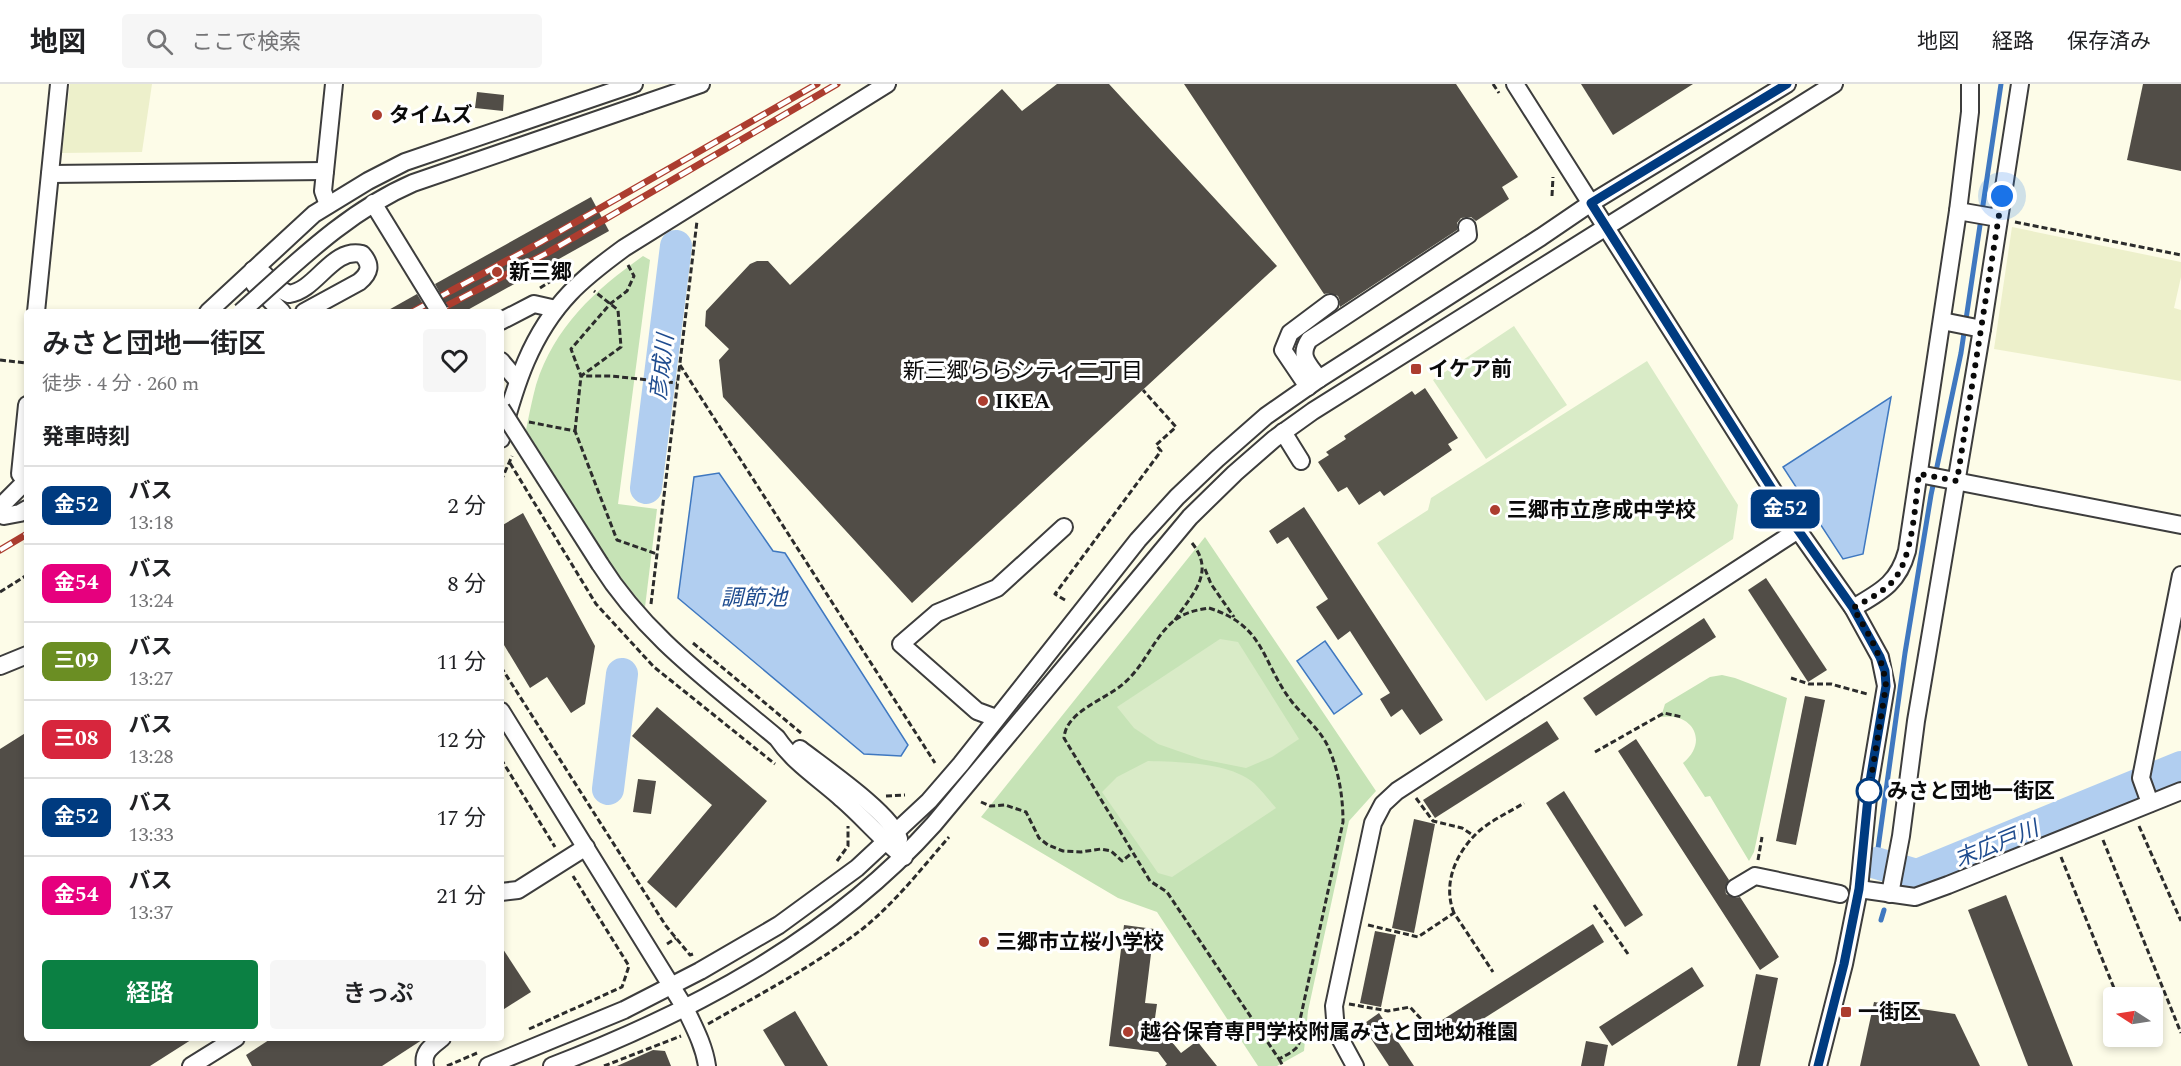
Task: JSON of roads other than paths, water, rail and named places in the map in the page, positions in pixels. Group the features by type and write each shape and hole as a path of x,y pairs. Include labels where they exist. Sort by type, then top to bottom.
{"street":[{"path":"36,309 59,84"},
{"path":"328,205 323,191 334,84"},
{"path":"211,309 296,229 328,205 405,162 607,88 634,84"},
{"path":"244,309 333,230 373,202 413,183 701,84"},
{"path":"504,428 517,380 527,356 556,309 570,292 593,271 624,249 887,84"},
{"path":"1515,84 1798,530 1853,608 1880,657 1885,671 1886,686 1869,787 1859,889 1844,964 1818,1066"},
{"path":"488,1066 624,1010 672,987 779,925 857,868 929,801 955,772 1138,540 1177,497 1266,416 1313,383 1591,203 1786,84"},
{"path":"552,1066 580,1061 752,971 818,929 878,882 904,857 968,784 1190,517 1235,473 1283,432 1323,404 1834,84"},
{"path":"1853,608 1891,583 1902,568 1907,552 1924,475 1965,212 1970,84"},
{"path":"1890,894 2020,84"},
{"path":"50,174 325,171"},
{"path":"373,202 438,309"},
{"path":"1965,212 1998,218"},
{"path":"1313,383 1303,349 1309,340 1468,235 1467,227"},
{"path":"252,270 264,274 282,292 289,294 300,291 339,258 348,254 362,255 368,261 367,275 359,282 309,309"},
{"path":"252,270 254,284 279,309"},
{"path":"300,291 307,309"},
{"path":"1313,383 1283,350 1290,333 1330,303"},
{"path":"504,319 534,304 556,309"},
{"path":"1949,322 1982,329"},
{"path":"504,365 517,380"},
{"path":"504,414 615,589 633,611 667,647 777,738 788,753 868,822 891,836 904,857"},
{"path":"1283,432 1301,461"},
{"path":"24,435 20,474 24,479"},
{"path":"1924,475 2181,525"},
{"path":"0,507 24,483"},
{"path":"0,513 4,516 24,511"},
{"path":"996,718 977,711 901,644 937,613 998,588 1064,526"},
{"path":"1355,1066 1336,1031 1333,1019 1335,1002 1373,823 1389,797 1798,530"},
{"path":"2149,799 2141,778 2181,575"},
{"path":"0,666 24,656"},
{"path":"504,716 685,1008 696,1030 707,1066"},
{"path":"1859,889 1915,897 2097,825 2132,810 2149,799 2181,791"},
{"path":"504,892 518,890 586,847"},
{"path":"1735,888 1755,876 1840,894"},
{"path":"191,1066 231,1041"},
{"path":"425,1066 424,1058 427,1051 439,1041"}],"water":[{"path":"1891,397 1863,554 1843,559 1783,467"},
{"name":"調節池","path":"719,473 773,551 785,553 908,745 901,756 864,754 678,598 694,477"},
{"path":"1325,641 1362,694 1334,714 1297,661"}],"waterway":[{"path":"1876,863 1905,653 1931,495 1961,353 2001,84"},
{"name":"彦成川","path":"646,488 676,246"},
{"name":"彦成川","path":"608,789 622,674"},
{"name":"末広戸川","path":"1876,863 1917,875 2181,767"},
{"path":"1881,920 1884,910"}],"railway":[{"path":"418,309 541,242 817,84"},
{"path":"441,309 547,253 837,84"},
{"path":"0,550 24,536"}],"place":[{"name":"タイムズ","path":"377,115"},
{"name":"新三郷","path":"497,272"},
{"name":"イケア前","path":"1416,369"},
{"name":"IKEA","path":"983,401"},
{"name":"三郷市立彦成中学校","path":"1495,510"},
{"name":"みさと団地一街区","path":"1869,791"},
{"name":"三郷市立桜小学校","path":"984,942"},
{"name":"一街区","path":"1846,1012"},
{"name":"越谷保育専門学校附属みさと団地幼稚園","path":"1128,1032"}],"district":[{"name":"新三郷ららシティ二丁目","path":"1023,370"}]}
